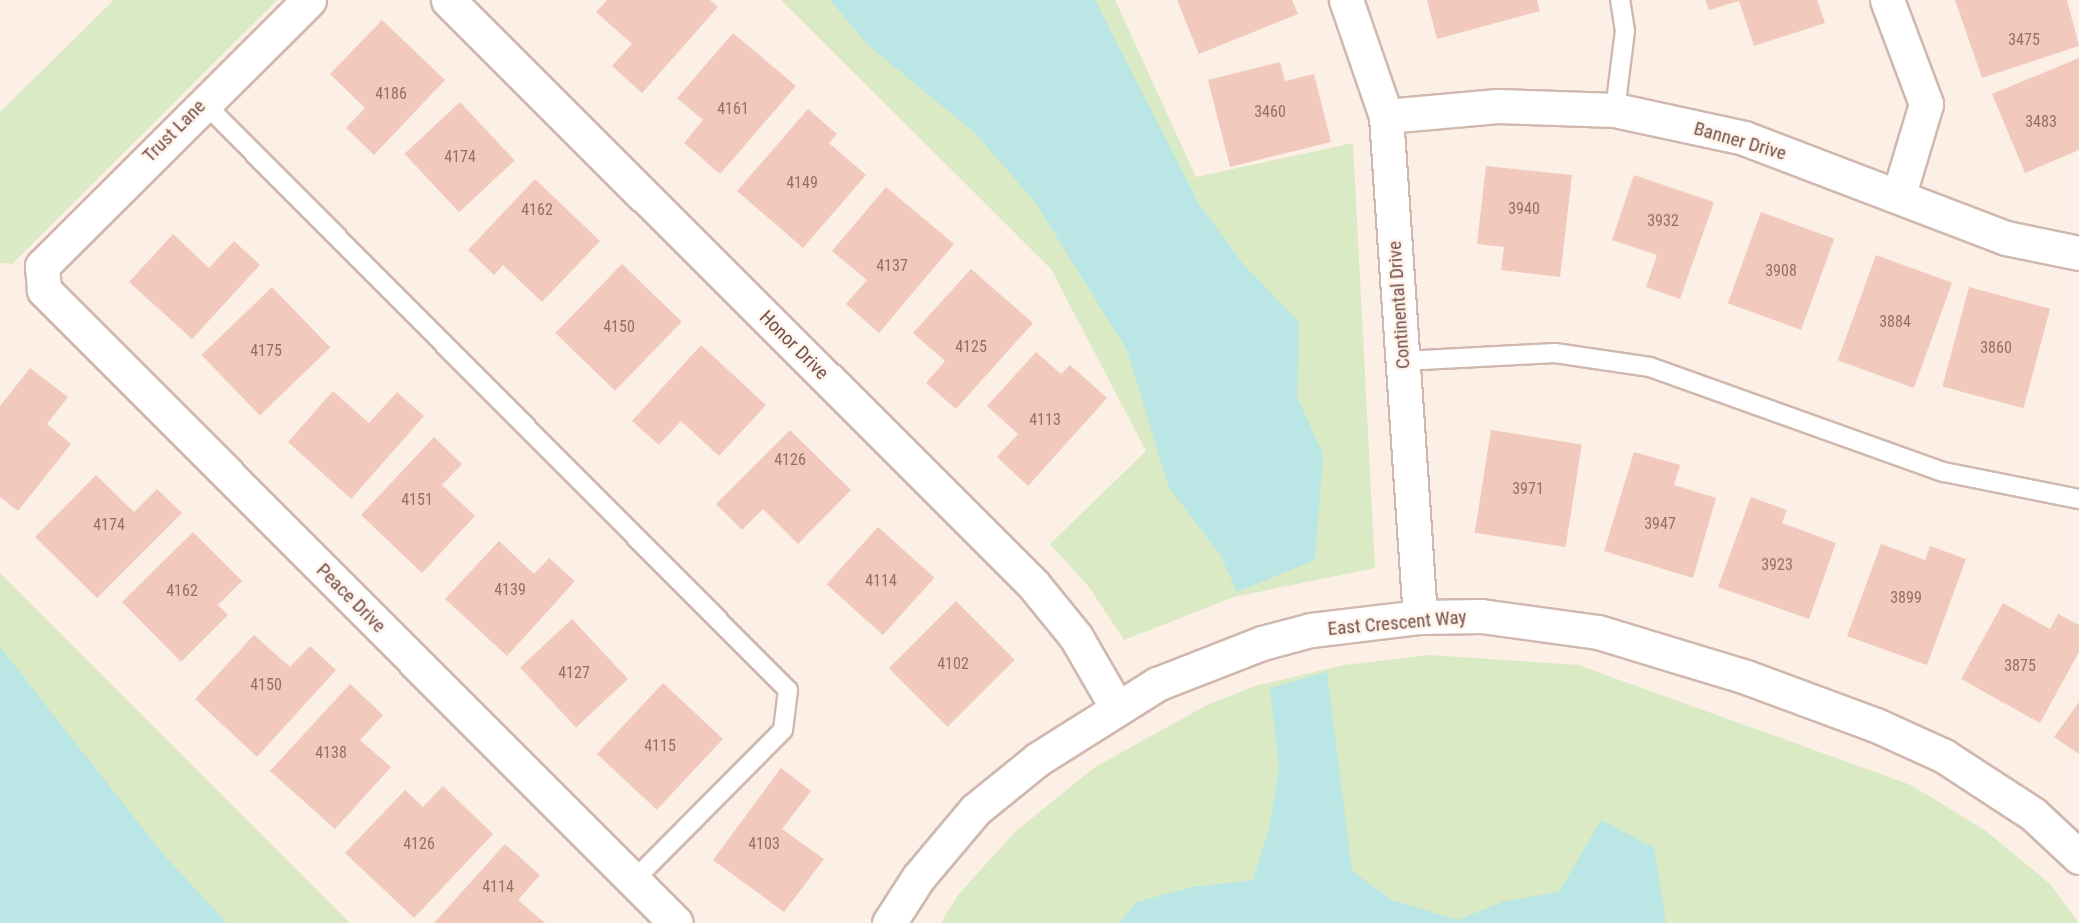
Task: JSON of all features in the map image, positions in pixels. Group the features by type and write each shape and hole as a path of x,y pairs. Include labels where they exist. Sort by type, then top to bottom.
{"street":[{"name":"Trust Lane","path":"42,266 203,102 309,0"},
{"name":"Honor Drive","path":"448,0 1033,584 1076,637 1117,708"},
{"name":"Continental Drive","path":"1346,0 1386,116 1420,617"},
{"path":"1887,0 1926,104 1899,194"},
{"name":"Banner Drive","path":"1386,116 1498,106 1615,110 1744,138 1899,194 2006,238 2079,253"},
{"name":"Peace Drive","path":"42,266 44,290 677,923"},
{"name":"East Crescent Way","path":"890,923 918,878 975,810 1038,759 1157,684 1262,643 1311,630 1420,617 1481,617 1598,632 1746,677 1877,724 1944,756 2033,814 2079,858"}],"lane":[{"path":"1615,110 1625,31 1620,0"},
{"path":"203,102 788,690 783,730 633,881"},
{"path":"1403,361 1555,353 1650,367 1944,472 2079,499"}],"green space":[{"path":"114,0 277,0 12,264 0,263 0,112"},
{"path":"781,0 1115,0 1196,177 1353,143 1375,568 1234,597 1124,640 1089,587 1050,544 1146,451 1051,269"},
{"path":"0,573 350,923 0,923"},
{"path":"1430,655 1578,665 1911,785 1986,831 2050,884 2079,923 941,923 958,895 1015,832 1095,767 1207,705 1255,686 1344,665"}],"water":[{"path":"830,0 1095,0 1199,204 1243,264 1299,322 1297,397 1323,454 1315,560 1237,592 1220,554 1169,488 1127,350 1035,202 975,133 869,46"},
{"path":"0,647 163,854 227,923 0,923"},
{"path":"1327,672 1352,871 1392,900 1458,920 1505,901 1559,892 1601,820 1654,848 1666,923 1119,923 1137,902 1193,887 1253,880 1269,829 1279,767 1270,688"}],"building":[{"path":"607,0 710,0 718,7 642,93 612,66 632,44 596,12"},
{"path":"1177,0 1292,0 1298,14 1199,54"},
{"path":"1427,0 1537,0 1540,11 1437,39"},
{"path":"1705,0 1817,0 1825,23 1754,46 1739,1 1709,10"},
{"path":"1955,0 2067,0 2079,46 1982,78"},
{"path":"382,20 445,80 374,155 346,128 365,108 330,74"},
{"path":"733,33 796,86 720,174 684,143 703,120 677,98"},
{"path":"2079,58 2079,150 2025,173 1992,94"},
{"path":"1280,62 1285,81 1314,74 1331,142 1230,167 1208,80"},
{"path":"460,102 515,161 459,212 404,154"},
{"path":"808,109 837,134 829,143 866,175 803,248 737,191"},
{"path":"1486,166 1572,175 1560,277 1501,270 1504,247 1477,244"},
{"path":"1634,175 1714,202 1680,299 1646,287 1657,255 1612,240"},
{"path":"535,179 600,241 542,302 503,265 494,275 468,250"},
{"path":"886,187 954,244 879,333 846,304 867,280 832,251"},
{"path":"1761,212 1834,239 1801,330 1728,303"},
{"path":"173,234 209,268 234,241 260,265 192,339 129,282"},
{"path":"1876,255 1952,283 1914,388 1838,360"},
{"path":"622,264 682,322 615,391 555,333"},
{"path":"971,269 1033,323 956,409 926,383 945,361 913,333"},
{"path":"272,287 330,347 260,416 202,355"},
{"path":"1969,287 2050,309 2023,408 1942,386"},
{"path":"701,345 766,405 719,456 681,421 659,445 632,421"},
{"path":"1036,352 1061,374 1070,365 1107,398 1028,486 997,457 1018,434 987,406"},
{"path":"30,368 68,397 47,424 71,444 18,511 0,497 0,406"},
{"path":"333,391 369,423 397,392 424,416 351,499 288,442"},
{"path":"790,430 851,490 798,544 763,509 742,530 716,504"},
{"path":"1491,430 1582,444 1566,547 1475,533"},
{"path":"434,437 462,464 442,485 475,516 422,573 361,515"},
{"path":"1634,452 1680,465 1674,485 1716,498 1693,578 1604,551"},
{"path":"96,475 134,512 157,489 182,513 97,598 35,537"},
{"path":"1751,497 1787,510 1782,523 1836,543 1809,619 1718,587"},
{"path":"878,527 934,578 883,635 826,584"},
{"path":"193,532 242,581 218,605 228,615 181,662 122,602"},
{"path":"499,541 534,574 549,558 575,581 507,656 445,599"},
{"path":"1881,544 1925,560 1930,546 1966,559 1927,665 1847,636"},
{"path":"956,601 1015,660 948,727 889,668"},
{"path":"2003,603 2050,629 2058,614 2079,625 2079,652 2040,723 1961,679"},
{"path":"572,619 628,679 576,727 520,667"},
{"path":"254,635 290,667 310,646 336,670 257,757 195,699"},
{"path":"663,683 723,739 657,810 597,754"},
{"path":"350,684 383,715 360,740 391,767 335,829 270,771"},
{"path":"2079,702 2079,754 2054,737"},
{"path":"781,768 811,791 782,829 824,859 784,912 713,860"},
{"path":"443,786 493,834 414,918 345,853 405,790 423,807"},
{"path":"505,844 540,875 518,900 545,923 434,923"}]}
